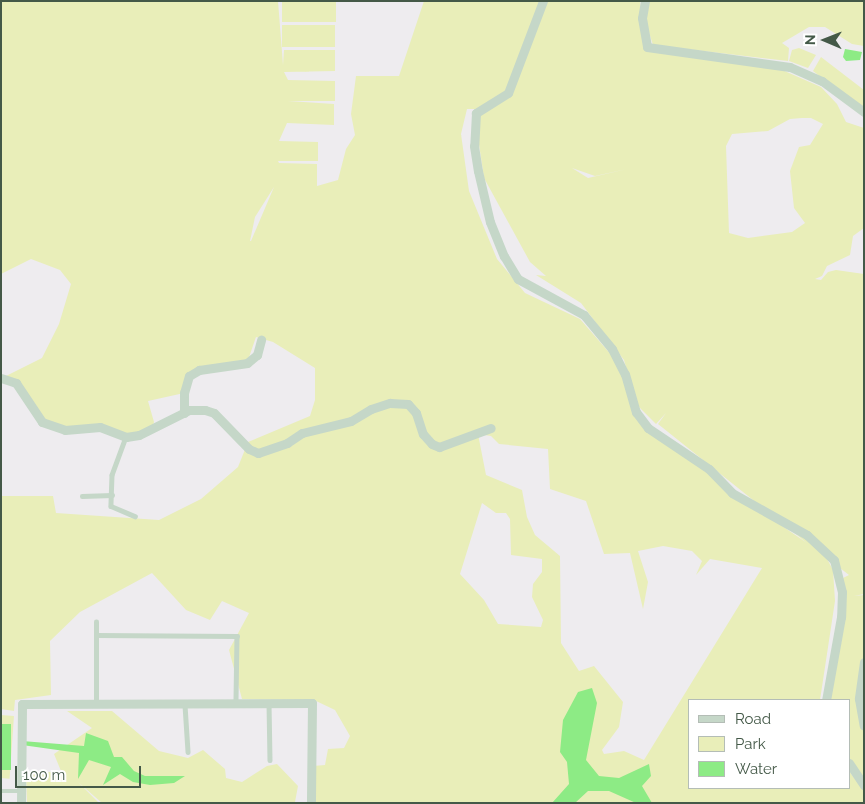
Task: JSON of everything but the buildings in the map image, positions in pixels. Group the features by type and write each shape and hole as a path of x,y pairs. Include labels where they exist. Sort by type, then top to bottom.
{"street":[{"path":"543,1 508,93 476,113 478,171 490,222 509,269 518,279 584,315 612,349 625,374 636,412 648,428 709,470 732,493 807,535 834,560 842,592 841,617 826,699"},
{"path":"645,1 642,18 647,47 790,66 822,80 864,112"},
{"path":"184,413 184,393 189,376 198,370 247,363 257,355 261,340"},
{"path":"1,378 16,383 42,422 65,430 100,427 126,437 140,435 184,413 205,410 214,413 248,448 258,453 310,430 351,421 371,409 390,403 408,404 416,413 423,434 432,444 439,447 491,428"},
{"path":"864,662 859,699 864,726"},
{"path":"21,803 22,704 185,705 312,703 311,803"},
{"path":"850,764 864,785"}],"lane":[{"path":"126,437 112,475 112,506 135,516"},
{"path":"82,496 112,495"},
{"path":"96,622 96,704"},
{"path":"96,635 237,636 236,703"},
{"path":"269,703 270,760"},
{"path":"185,705 188,752"},
{"path":"1,791 21,791"}],"green space":[{"path":"1,1 278,1 283,65 284,50 335,50 335,71 284,72 288,80 335,81 335,101 288,101 334,104 334,125 287,123 279,141 318,142 318,161 278,161 279,163 317,164 317,186 338,180 346,149 355,135 351,114 356,76 399,76 424,1 640,1 645,50 705,55 780,69 821,87 837,104 846,122 864,128 864,228 853,236 850,255 827,266 822,276 815,279 821,280 828,272 836,270 864,274 864,594 854,596 864,595 864,785 850,764 850,699 828,699 842,599 845,598 843,578 849,575 826,557 833,570 835,601 820,699 688,699 688,789 850,789 850,772 864,791 864,803 313,803 313,766 325,765 328,749 344,748 350,736 335,710 314,700 242,699 229,650 249,613 222,601 210,620 186,610 152,573 80,612 50,641 51,695 15,700 14,711 1,709 1,496 53,496 56,513 159,520 201,499 238,467 248,442 310,416 315,400 315,368 273,342 256,337 247,363 211,369 189,376 184,393 148,401 154,422 152,429 139,435 126,437 100,427 65,430 42,422 16,383 6,376 42,358 59,324 71,284 60,270 31,259 1,274","holes":["467,109 481,109 476,124 484,178 530,262 546,276 536,275 581,303 624,360 637,405 656,424 666,413 658,424 807,543 737,495 646,424 632,402 620,365 580,319 525,293 497,259 469,191 461,134","811,118 823,124 810,145 799,147 790,171 794,208 805,223 792,232 748,238 729,233 726,146 732,134 768,131 790,119","572,168 595,176 627,169 588,178","274,187 250,241 255,217","478,434 491,436 499,444 548,449 550,489 586,501 604,554 630,553 643,609 648,582 638,551 663,546 692,551 702,561 696,575 710,559 762,568 644,760 624,751 604,754 602,750 619,727 623,702 594,666 579,671 561,643 560,556 535,535 527,517 522,490 486,475","482,503 496,513 506,513 510,519 511,555 542,559 542,572 533,584 532,597 543,620 541,627 498,624 484,600 460,574"]},
{"path":"282,1 336,1 336,22 282,22"},
{"path":"647,1 864,1 864,46 852,44 825,27 809,27 782,43 789,48 788,61 653,45 646,23"},
{"path":"282,25 335,25 335,47 282,47"},
{"path":"799,48 816,55 808,68 789,61 792,50"},
{"path":"821,57 864,90 864,110 813,71"},
{"path":"67,711 112,711 159,751 188,758 203,750 225,769 226,778 242,782 267,766 277,764 298,786 295,802 102,803 78,782 99,803 27,803 26,774 61,771 54,754 92,728"},
{"path":"1,715 14,716 10,779 1,778"}],"water":[{"path":"845,49 862,52 860,60 846,61 843,57"},
{"path":"592,688 597,703 586,760 599,776 619,778 649,764 651,776 642,786 652,803 636,803 609,791 588,791 575,803 552,803 569,784 567,762 560,752 563,720 578,692"},
{"path":"1,724 11,724 11,770 1,770"},
{"path":"86,733 108,741 114,757 122,757 134,771 145,776 185,776 174,783 150,785 133,782 120,774 103,785 111,767 89,760 78,779 79,753 22,745 22,741 84,746"}]}
